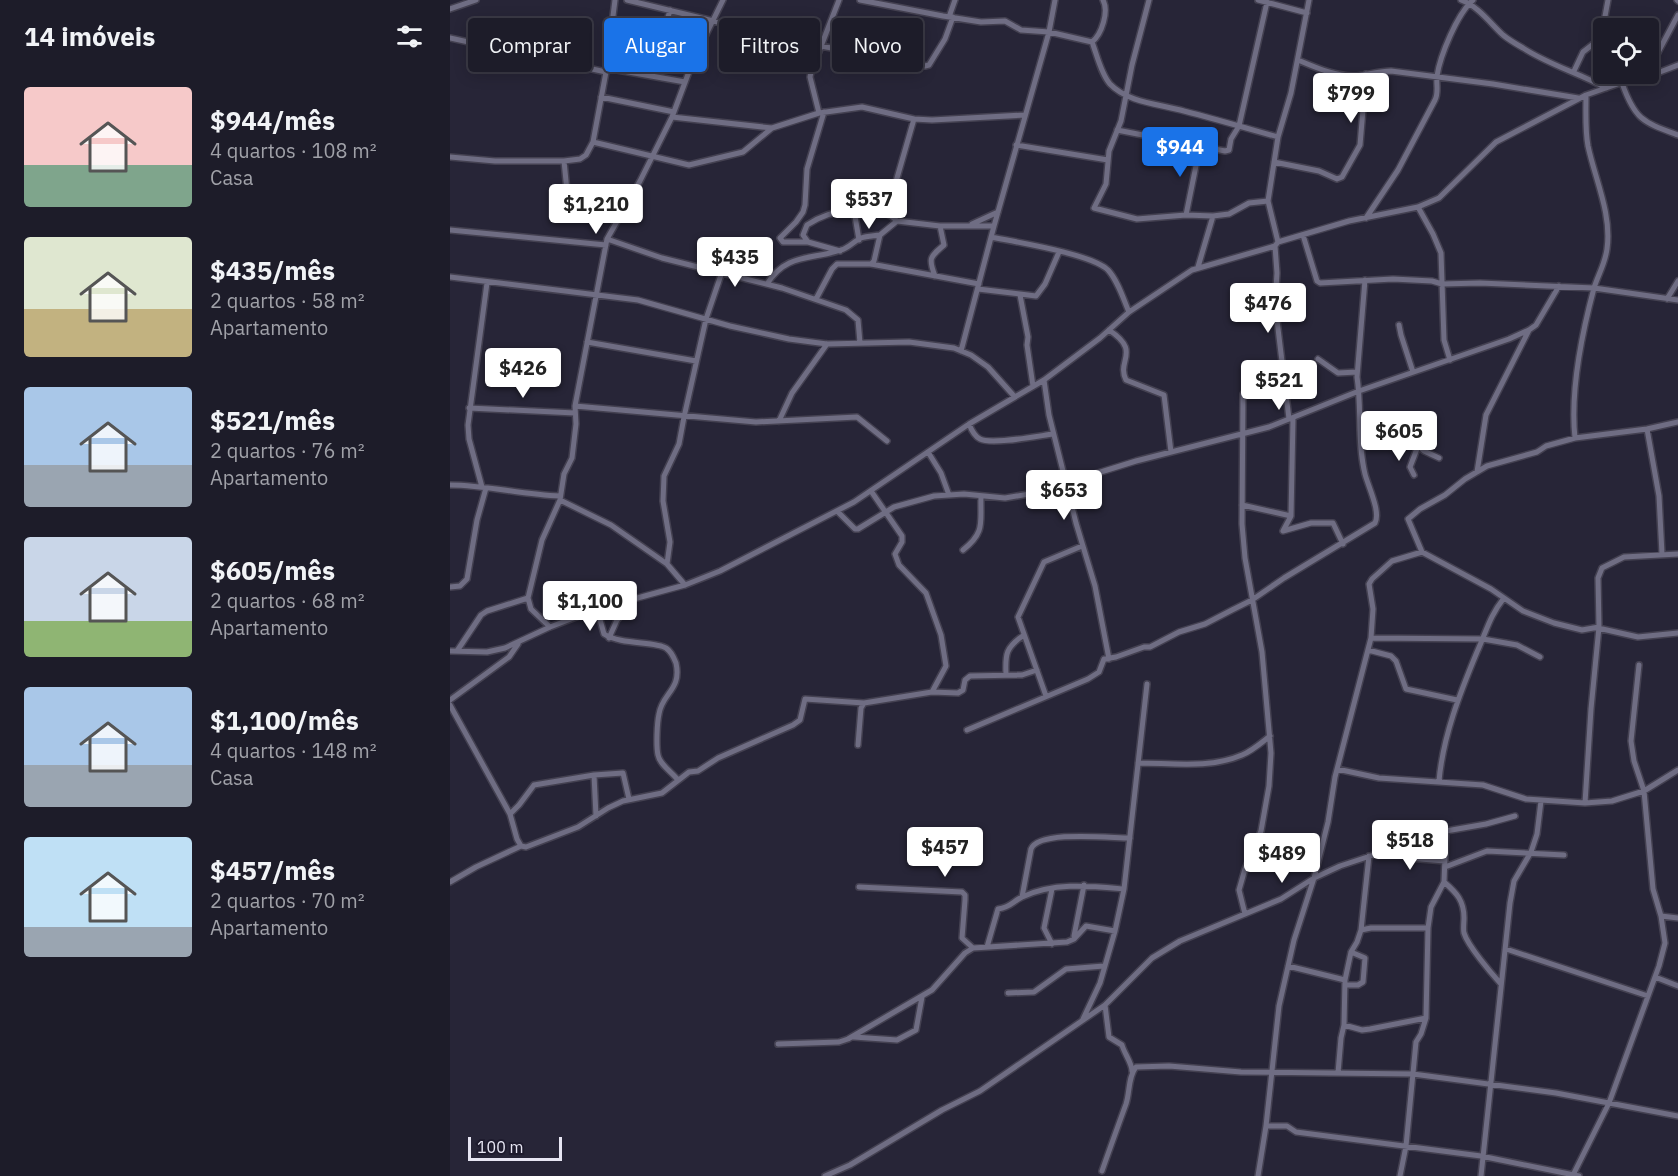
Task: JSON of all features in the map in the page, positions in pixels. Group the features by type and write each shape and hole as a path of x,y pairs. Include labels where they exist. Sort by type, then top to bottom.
{"street":[{"path":"450,9 476,0"},
{"path":"612,18 615,0"},
{"path":"627,0 730,25 783,32 821,46 929,65 945,39 955,0"},
{"path":"707,34 723,0"},
{"path":"839,0 810,77 822,113 807,169 806,205 796,222 780,238 783,242 808,242 840,250"},
{"path":"860,0 981,22 1005,21 1021,30 1049,32 1092,42"},
{"path":"961,351 1049,32 1055,0"},
{"path":"1092,42 1101,32 1106,5 1103,0"},
{"path":"1149,0 1117,130 1112,142 1106,184 1094,208 1137,219 1186,215 1213,216 1229,214 1249,203 1268,201"},
{"path":"1258,0 1307,13"},
{"path":"1309,0 1298,60 1278,137 1268,201 1277,244 1275,304 1291,419 1291,516 1283,531 1311,523 1333,523 1343,544"},
{"path":"1461,0 1471,2 1505,36 1543,60 1574,71 1606,88"},
{"path":"1574,71 1583,52 1601,38 1608,0"},
{"path":"1117,130 1229,150 1231,139 1239,126 1267,2"},
{"path":"1366,218 1398,170 1438,94 1437,77 1446,43 1471,2"},
{"path":"668,18 670,10"},
{"path":"1659,51 1678,15"},
{"path":"450,38 604,70"},
{"path":"1092,42 1106,79 1125,95 1278,137"},
{"path":"1298,60 1346,76 1377,71 1583,97"},
{"path":"1659,72 1678,65"},
{"path":"450,157 495,161 564,161 584,158 593,142 606,72"},
{"path":"619,72 685,82"},
{"path":"550,627 533,612 528,598 542,540 560,498 564,474 572,458 575,410 607,242 654,155 673,115 689,72"},
{"path":"1274,162 1319,171 1337,179 1341,177 1360,145 1366,74"},
{"path":"450,651 487,652 505,648 597,609 685,585 720,571 871,491 969,424 1044,380 1129,312 1198,267 1349,221 1418,207 1443,196 1496,142 1583,97 1619,84"},
{"path":"1622,84 1635,112 1646,123 1678,135"},
{"path":"601,97 673,115 772,128"},
{"path":"1575,438 1573,415 1579,360 1594,288 1603,268 1608,226 1588,144 1583,97"},
{"path":"593,142 689,165 743,152 772,128 822,113 862,107 914,118 960,119 1025,115"},
{"path":"892,215 895,185 914,118"},
{"path":"1016,145 1108,160"},
{"path":"1186,215 1200,146"},
{"path":"564,161 568,201 620,216"},
{"path":"1418,207 1441,253 1444,340 1450,360"},
{"path":"808,242 803,235 807,225 833,212 854,210 869,210 892,215 897,221 940,226 994,226"},
{"path":"854,210 859,240"},
{"path":"970,225 998,212"},
{"path":"1198,267 1213,216"},
{"path":"767,284 776,269 784,265 840,250 859,240 880,235 897,221"},
{"path":"935,276 930,263 932,255 944,245 940,226"},
{"path":"450,230 607,242 767,284 846,310 858,320 860,343"},
{"path":"871,264 874,261 880,235"},
{"path":"1303,235 1317,281 1320,283 1365,280 1559,286 1594,288 1678,300"},
{"path":"992,237 1096,262 1108,270 1129,312"},
{"path":"816,299 837,264 871,264 1032,296 1039,293 1059,252"},
{"path":"667,564 670,542 663,501 664,476 678,448 706,319 722,272"},
{"path":"450,277 638,300 789,339 826,344 909,342 961,351 988,367 1014,396"},
{"path":"967,730 1088,679 1099,672 1104,659 1150,647 1179,632 1213,620 1252,600 1284,578 1371,527 1377,519 1363,463 1357,372 1365,280"},
{"path":"1667,299 1678,281"},
{"path":"450,587 460,586 467,579 484,488 468,432 469,408 488,283"},
{"path":"837,511 856,530 894,507 922,499 949,495 1011,498 1059,489 1083,478 1243,434 1291,419 1359,391 1529,330 1536,325 1559,286"},
{"path":"1020,295 1028,337 1027,345 1033,386"},
{"path":"1399,325 1413,372"},
{"path":"1109,330 1120,338 1126,348 1124,376 1126,380 1164,395 1171,453"},
{"path":"1477,472 1486,415 1529,330"},
{"path":"587,342 696,361"},
{"path":"779,421 792,393 826,344"},
{"path":"1318,359 1338,374 1357,372"},
{"path":"1044,380 1045,397 1053,434 1082,546 1095,586 1109,659"},
{"path":"1245,915 1239,890 1245,869 1262,831 1270,776 1262,652 1245,558 1242,505 1244,391 1254,389 1286,394"},
{"path":"469,408 575,410 779,421 856,417 887,441"},
{"path":"1678,422 1647,429 1575,438 1546,446 1537,452 1487,466 1408,519 1422,552 1523,611 1554,623 1582,630 1599,628 1638,638 1678,633"},
{"path":"969,424 974,434 982,440 996,441 1053,434"},
{"path":"1361,429 1402,431 1418,446 1439,458"},
{"path":"1647,429 1659,496 1662,554"},
{"path":"1414,475 1410,467 1418,446"},
{"path":"928,452 941,473 949,495"},
{"path":"450,485 560,498 611,525 667,564 685,585"},
{"path":"871,491 902,536 902,542 895,554 898,565 926,593 941,634 946,666 933,692"},
{"path":"963,550 980,533 981,496"},
{"path":"1242,505 1291,516"},
{"path":"1046,696 1018,617 1041,567 1047,560 1082,546"},
{"path":"1258,1176 1279,1006 1294,940 1314,878 1328,822 1337,769 1371,638 1373,609 1369,584 1392,561 1422,552"},
{"path":"1585,803 1599,628 1598,578 1602,568 1623,557 1678,554"},
{"path":"457,651 481,615 528,598"},
{"path":"1439,781 1441,763 1457,700 1491,615 1504,598"},
{"path":"609,638 617,620 633,599"},
{"path":"597,609 602,632 609,638 664,646 672,653 675,660 676,684 658,714 658,754 666,768 678,780"},
{"path":"1006,674 1006,655 1013,643 1024,635"},
{"path":"1371,638 1483,639 1517,645 1540,657"},
{"path":"450,700 509,657 518,642"},
{"path":"1368,650 1396,661 1406,688 1457,700"},
{"path":"1266,1125 1287,1126 1296,1132 1482,1156 1576,1176 1609,1103 1665,943 1661,916 1653,889 1644,791 1634,761 1632,741 1639,665"},
{"path":"450,882 521,846 526,847 564,833 611,806 629,799 662,793 689,772 698,771 718,758 797,723 802,716 805,699 864,703 933,692 960,692 963,690 965,680 970,676 1022,675 1037,670"},
{"path":"1083,1019 1100,983 1124,889 1147,684"},
{"path":"858,745 861,708 864,703"},
{"path":"450,705 457,722 473,745 510,814 521,846"},
{"path":"1138,763 1202,764 1228,760 1247,753 1269,736"},
{"path":"1337,769 1379,778 1483,785 1526,799 1585,803 1612,801 1644,791 1678,770"},
{"path":"510,814 519,805 529,788 536,783 594,775 623,773 629,799"},
{"path":"594,775 596,816"},
{"path":"1481,1176 1510,903 1514,881 1531,852 1537,834 1541,801"},
{"path":"825,1176 850,1165 942,1110 980,1091 1105,1005 1159,953 1189,937 1281,899 1314,878 1369,856 1446,831 1486,825 1515,816"},
{"path":"1400,1176 1406,1146 1416,1042 1426,1018 1428,928 1431,907 1444,882 1446,831"},
{"path":"1022,897 1030,849 1039,840 1053,837 1130,838"},
{"path":"1403,845 1405,856 1408,858 1445,864 1487,851 1564,855"},
{"path":"1338,1073 1344,1025 1345,983 1350,952 1361,930 1369,856"},
{"path":"1444,882 1456,892 1461,900 1464,909 1464,933 1484,965 1501,984"},
{"path":"987,947 998,909 1009,907 1022,897 1052,888 1084,885 1124,889"},
{"path":"1074,939 1084,885"},
{"path":"859,887 962,892 965,900 962,938 973,948"},
{"path":"1052,888 1044,928 1052,944"},
{"path":"1661,916 1678,918"},
{"path":"778,1044 839,1042 852,1037 922,997 940,982 964,953 973,948 1052,944 1074,939 1086,926 1115,931"},
{"path":"1361,930 1428,928"},
{"path":"1506,949 1648,996"},
{"path":"1288,966 1358,985 1363,982 1365,958 1350,952"},
{"path":"1008,993 1034,992 1066,969 1104,966"},
{"path":"1655,977 1678,986"},
{"path":"852,1037 899,1040 916,1030 922,997"},
{"path":"1102,1172 1127,1102 1132,1073 1132,1066 1125,1056 1122,1045 1109,1037 1105,1005"},
{"path":"1088,1006 1099,1009"},
{"path":"1344,1025 1362,1030 1426,1018"},
{"path":"1132,1073 1136,1067 1162,1066 1241,1072 1413,1074 1490,1083 1678,1116"}]}
